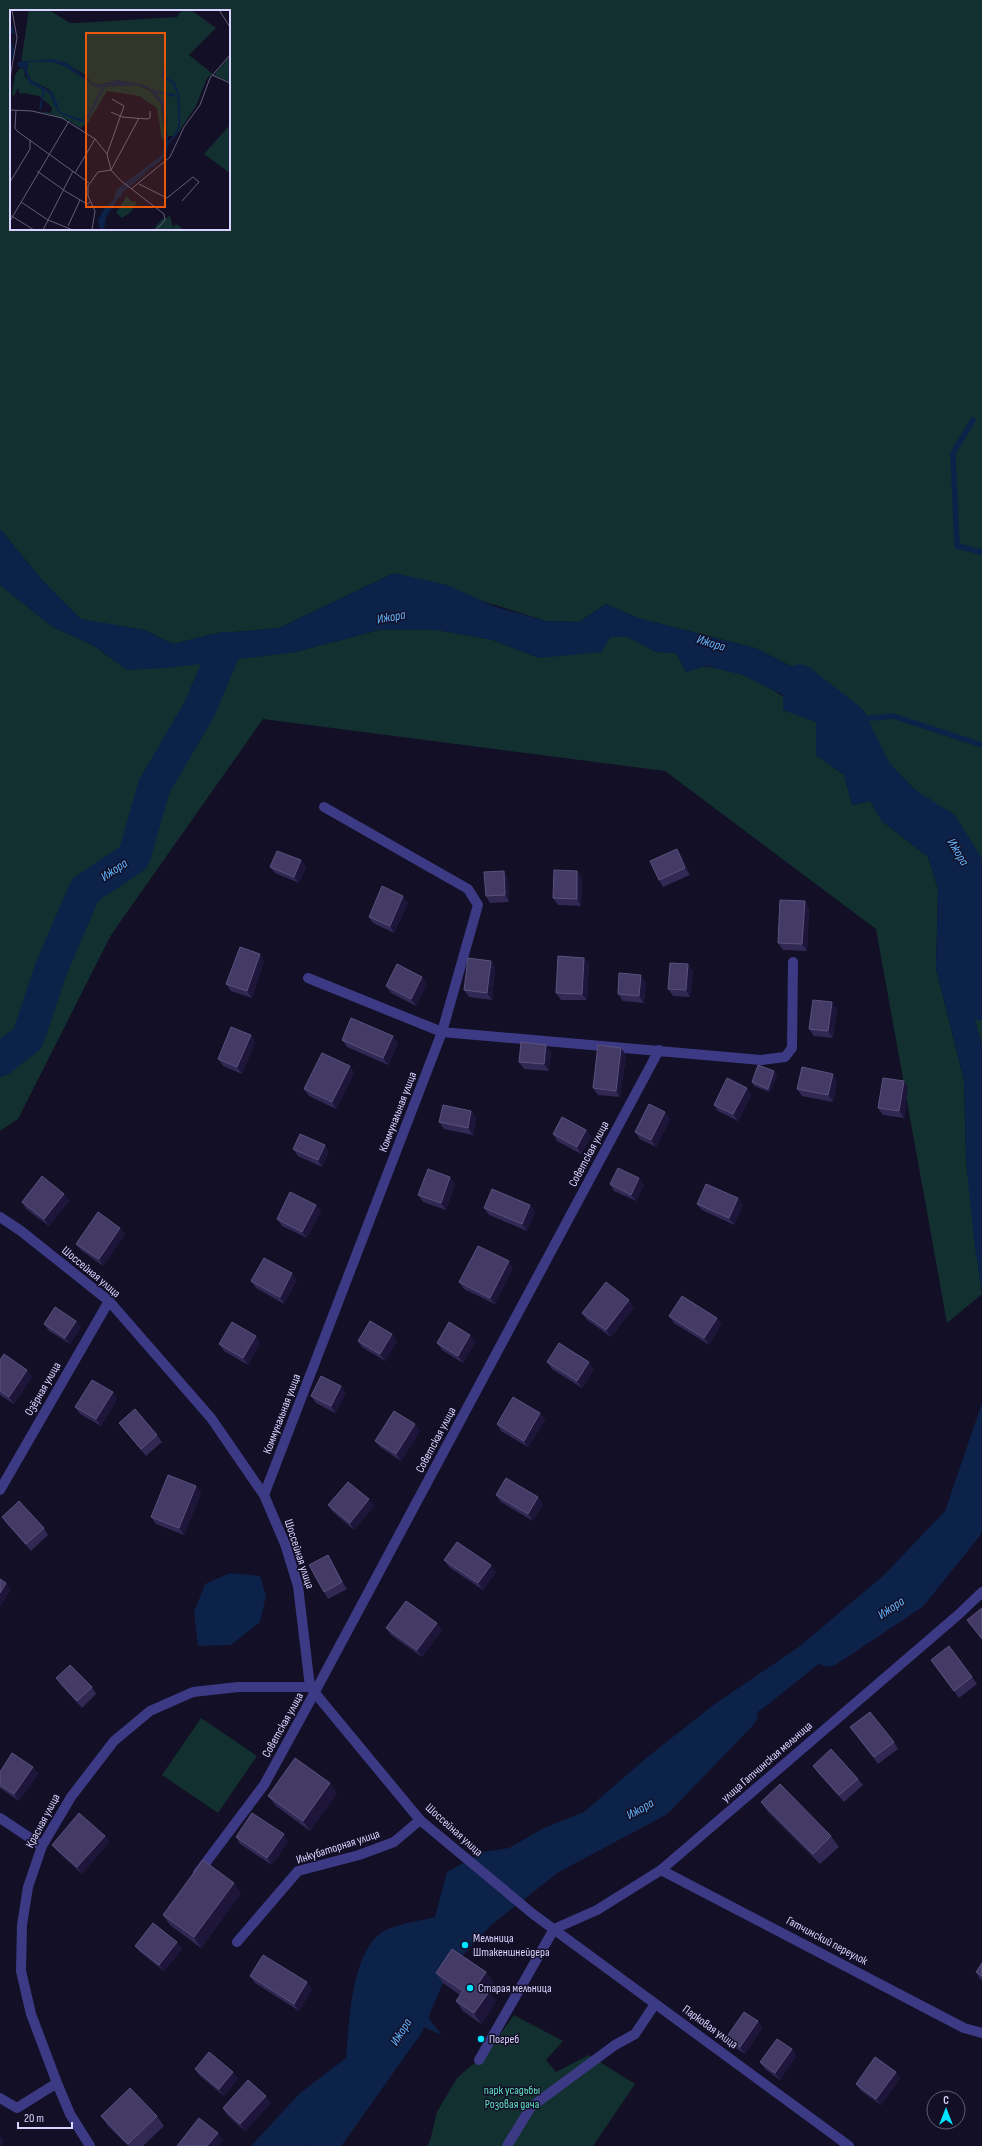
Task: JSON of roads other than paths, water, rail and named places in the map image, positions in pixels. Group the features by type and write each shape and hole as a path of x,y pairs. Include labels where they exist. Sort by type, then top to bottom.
{"street":[{"name":"Коммунальная улица","path":"264,1495 442,1032 478,905 468,889 324,806"},
{"path":"308,978 442,1032 761,1060 785,1057 792,1048 793,962"},
{"name":"Советская улица","path":"193,1879 264,1785 659,1050"},
{"name":"Шоссейная улица","path":"0,1217 109,1301 210,1418 264,1495 285,1544 298,1586 312,1694 331,1710 367,1757 420,1820 533,1914 554,1929"},
{"name":"Озёрная улица","path":"0,1490 109,1301"},
{"name":"улица Гатчинская мельница","path":"554,1929 597,1910 661,1870 952,1621 982,1592"},
{"name":"Красная улица","path":"90,2146 70,2114 57,2083 31,2014 21,1971 22,1925 24,1910 28,1887 42,1846 71,1797 114,1741 150,1711 193,1692 238,1687 312,1694"},
{"path":"0,1818 42,1846"},
{"name":"Инкубаторная улица","path":"237,1942 298,1871 359,1855 394,1842 420,1820"},
{"name":"Гатчинский переулок","path":"661,1870 964,2028 982,2033"},
{"path":"479,2060 554,1929"},
{"name":"Парковая улица","path":"554,1929 849,2146"},
{"path":"507,2146 531,2107 635,2034 656,2004"},
{"path":"0,2098 18,2108 57,2083"}],"water":[{"path":"0,529 43,581 81,619 145,630 173,644 213,634 279,628 394,573 447,585 496,607 546,621 579,622 606,604 638,618 755,648 806,674 836,705 842,736 946,837 968,884 961,927 961,971 982,1045 982,1292 974,1241 966,1161 964,1080 936,968 938,889 928,857 882,821 870,801 852,805 844,775 816,755 816,722 783,710 783,695 743,675 706,666 686,672 676,653 656,652 628,637 610,637 602,652 539,658 493,640 437,630 379,630 295,652 167,668 127,670 93,645 53,627 0,585"},
{"path":"982,1403 982,1499 964,1527 923,1580 770,1703 704,1751 666,1792 598,1836 575,1841 514,1876 465,1909 454,1952 433,1983 429,2019 442,2035 412,2022 399,2022 379,2048 373,2073 346,2096 320,2146 251,2146 299,2094 346,2058 354,1986 359,1967 366,1951 376,1937 393,1927 435,1917 447,1872 483,1852 509,1848 544,1828 584,1812 645,1759 712,1706 800,1646 884,1575 945,1511"},
{"path":"230,1573 260,1576 266,1596 260,1622 231,1645 198,1646 194,1612 205,1584"}],"waterway":[{"path":"973,420 953,453 957,546 982,552"},
{"name":"Ижора","path":"0,1060 28,1038 51,969 85,890 134,857 154,787 200,708 225,648"},
{"name":"Ижора","path":"800,681 850,720 876,773 905,803 943,827 974,877 978,973 982,1004"},
{"path":"850,720 893,716 982,745"},
{"name":"Ижора","path":"828,1650 912,1594 966,1527 982,1489"},
{"name":"Ижора","path":"321,2146 407,2025 434,1962 481,1912 550,1858 657,1801 741,1714"}],"place":[{"name":"Мельница Штакеншнейдера","path":"465,1945"},
{"name":"Старая мельница","path":"470,1988"},
{"name":"Погреб","path":"481,2039"}],"park label":[{"name":"парк усадьбы Розовая дача","path":"512,2097"}]}
